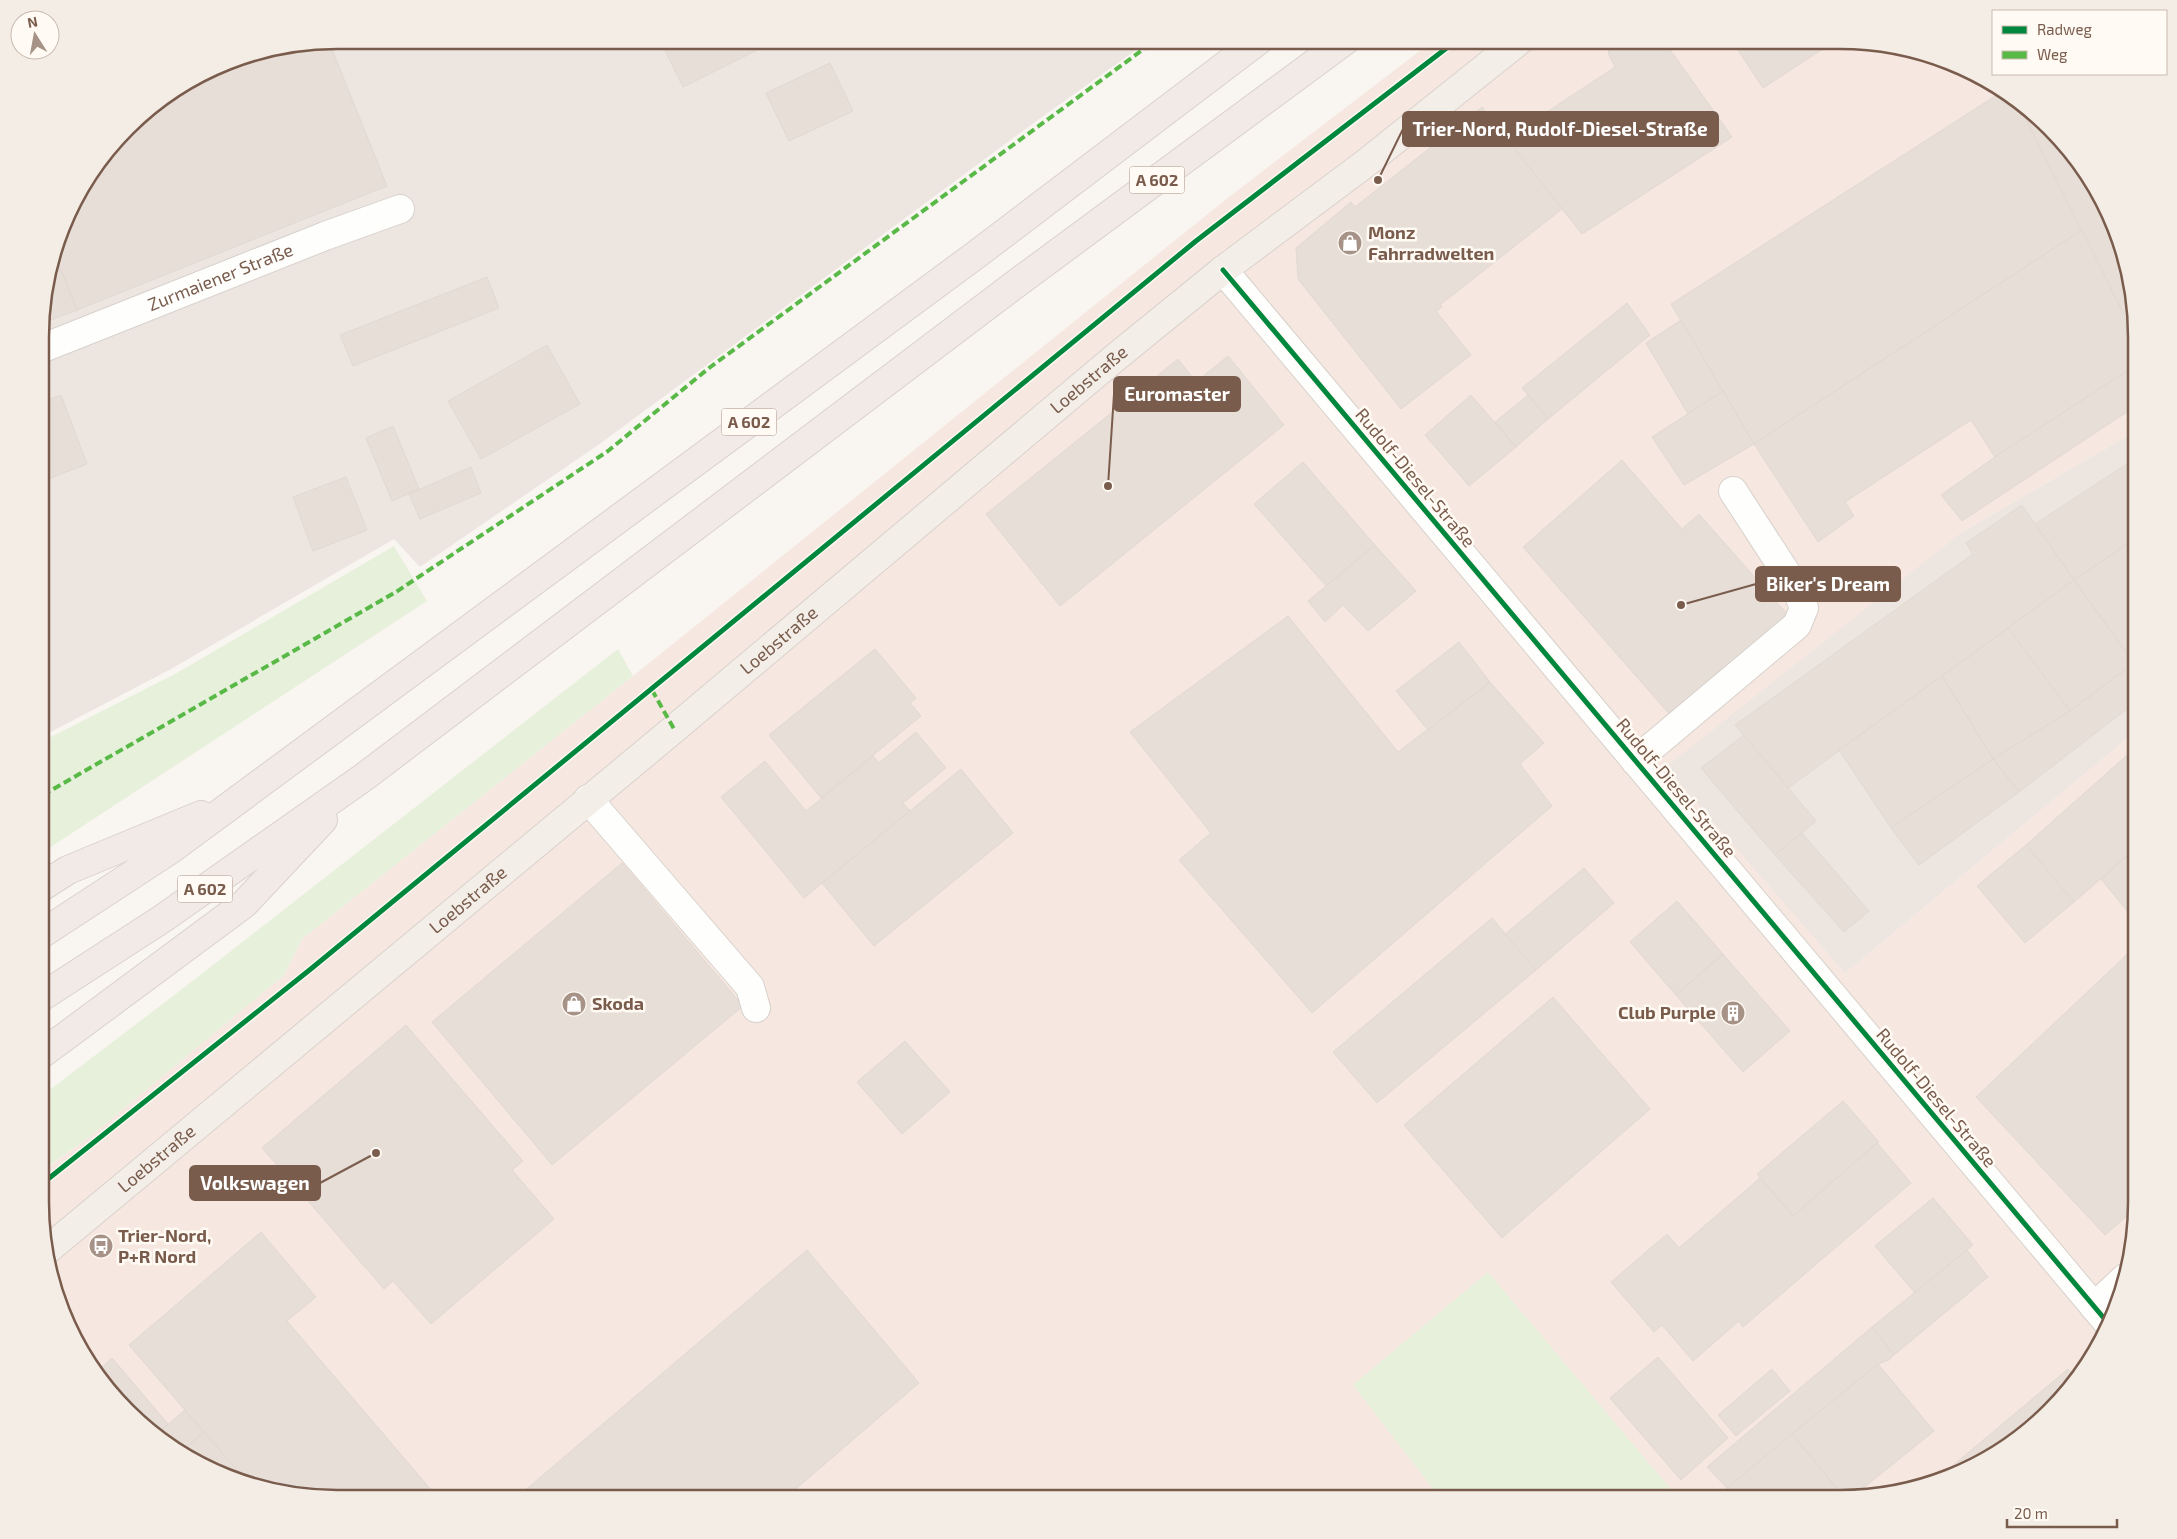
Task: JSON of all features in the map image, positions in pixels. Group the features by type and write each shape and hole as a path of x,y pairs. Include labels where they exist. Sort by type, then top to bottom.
{"highway":[{"name":"A 602","path":"49,928 170,850 969,260 1247,49"},
{"name":"A 602","path":"49,992 162,919 364,778 1001,295 1334,49"},
{"path":"49,1048 244,904 364,778"},
{"path":"49,882 68,870 237,800"}],"main road":[{"name":"Loebstraße","path":"52,1246 1116,357 1223,270 1366,163 1509,49"}],"street":[{"name":"Zurmaiener Straße","path":"49,345 325,236 400,209"},
{"name":"Rudolf-Diesel-Straße","path":"1223,270 2101,1315"},
{"path":"1635,761 1797,625 1804,608 1796,588 1733,491"},
{"path":"588,799 750,987 756,1008"},
{"path":"2101,1315 2111,1299"}],"shaded area":[{"path":"318,49 1137,49 1035,122 601,443 420,567 394,539 171,669 49,733 49,318 54,281 64,244 78,210 97,177 133,133 177,97 210,78 244,64 281,54"},
{"path":"1422,49 1859,49 1896,54 1933,64 1967,78 2000,97 2044,133 2080,177 2099,210 2113,244 2123,281 2128,318 2128,436 1961,533 1845,973 2128,738 2128,1221 2126,1240 2113,1295 2099,1329 2080,1362 2057,1392 2015,1431 1967,1461 1915,1480 1896,1485 1859,1490 318,1490 281,1485 262,1480 210,1461 177,1442 147,1419 120,1392 97,1362 78,1329 64,1295 51,1240 49,1167 92,1135 284,975 302,939 633,676 1229,197"},
{"path":"2128,436 2128,738 1845,973 1666,767 1961,533"}],"green space":[{"path":"394,546 427,601 49,848 49,738 177,673"},
{"path":"618,649 633,676 302,939 284,975 92,1135 49,1166 49,1090"},
{"path":"1488,1272 1671,1490 1434,1490 1353,1385"}],"building":[{"path":"332,49 387,186 77,310 58,264 64,244 87,193 108,162 133,133 177,97 210,78 244,64 281,54"},
{"path":"664,49 759,49 683,87"},
{"path":"1608,49 1670,49 1732,137 1582,234 1506,139 1615,67"},
{"path":"1737,49 1823,49 1763,88"},
{"path":"830,63 853,111 789,141 766,93"},
{"path":"1997,95 2024,115 2082,230 1754,444 1671,304"},
{"path":"1482,107 1562,209 1440,305 1442,307 1436,311 1471,355 1401,409 1298,279 1296,248 1351,202 1355,207"},
{"path":"2024,115 2044,133 2069,162 2099,210 2113,244 2123,281 2128,323"},
{"path":"2082,230 2128,323 2128,370 1995,457 1971,420 1845,502 1854,516 1818,542 1754,444"},
{"path":"58,264 77,310 49,321 51,299"},
{"path":"487,277 499,308 353,366 340,335"},
{"path":"1627,303 1650,335 1548,419 1522,388"},
{"path":"1681,320 1723,391 1688,414 1646,343"},
{"path":"547,345 580,404 481,459 448,401"},
{"path":"1228,356 1284,425 1060,606 986,514 1178,359 1196,382"},
{"path":"2128,370 2128,411 1962,521 1941,495 1995,457"},
{"path":"1723,391 1754,444 1684,485 1652,437"},
{"path":"61,395 87,464 49,479 49,400"},
{"path":"1471,395 1516,447 1469,486 1425,435"},
{"path":"1528,395 1548,419 1516,447 1495,422"},
{"path":"393,426 419,489 392,501 366,438"},
{"path":"1622,460 1682,529 1699,514 1788,615 1671,716 1523,547"},
{"path":"1303,462 1375,545 1326,586 1254,504"},
{"path":"2128,463 2128,543 2074,580 2035,524"},
{"path":"471,467 481,493 420,519 409,494"},
{"path":"346,477 367,530 313,551 293,497"},
{"path":"2022,505 2074,580 1788,788 1735,725 1973,554 1966,543"},
{"path":"2128,543 2128,656 2074,580"},
{"path":"1375,545 1416,591 1368,631 1343,605 1325,622 1308,601"},
{"path":"2074,580 2128,655 2128,668 2070,711 2008,628"},
{"path":"1288,616 1398,752 1490,682 1544,743 1520,764 1552,806 1312,1013 1179,860 1211,833 1130,732"},
{"path":"2008,628 2070,711 1993,759 1942,676"},
{"path":"1459,642 1490,682 1428,730 1396,691"},
{"path":"875,649 916,698 910,703 921,716 821,798 769,735"},
{"path":"2128,668 2128,708 2019,792 1993,759 2070,711"},
{"path":"1942,676 1993,759 1891,828 1839,750"},
{"path":"916,732 946,768 903,803 910,811 804,898 721,797 765,761 806,811 873,756 879,763"},
{"path":"1744,735 1816,821 1775,855 1701,768"},
{"path":"2128,754 2128,855 2074,902 2026,845"},
{"path":"1993,759 2019,792 1919,865 1891,828"},
{"path":"961,769 1013,833 874,946 822,883"},
{"path":"1802,833 1869,911 1844,932 1775,855"},
{"path":"2026,845 2074,902 2025,943 1977,886"},
{"path":"2128,855 2128,912 2101,879"},
{"path":"622,863 743,1006 552,1165 432,1022"},
{"path":"1584,868 1614,903 1536,970 1505,934"},
{"path":"1677,901 1723,954 1676,995 1630,942"},
{"path":"1492,918 1536,970 1377,1103 1333,1052"},
{"name":"Club Purple","path":"1723,954 1790,1031 1743,1072 1676,995"},
{"path":"2128,954 2128,1215 2105,1235 1976,1097"},
{"path":"1553,997 1650,1109 1502,1238 1404,1125"},
{"path":"406,1025 523,1161 512,1170 554,1219 431,1324 393,1281 384,1289 262,1148"},
{"path":"905,1041 950,1092 902,1134 857,1082"},
{"path":"1843,1101 1879,1142 1793,1216 1757,1174"},
{"path":"1877,1143 1911,1183 1743,1327 1739,1321 1693,1361 1662,1325 1654,1332 1611,1282 1667,1234 1679,1248 1760,1178 1793,1216"},
{"path":"1933,1198 1973,1245 1915,1293 1875,1246"},
{"path":"261,1232 316,1297 287,1321 431,1490 318,1490 281,1485 239,1473 129,1345"},
{"path":"807,1250 919,1383 794,1490 525,1490"},
{"path":"1967,1250 1988,1277 1894,1355 1872,1327"},
{"path":"1872,1327 1894,1355 1889,1360 1878,1364 1727,1488 1707,1467"},
{"path":"1658,1357 1728,1438 1681,1480 1610,1398"},
{"path":"112,1358 168,1424 161,1430 147,1419 120,1392 101,1368"},
{"path":"1878,1364 1934,1431 1859,1490 1838,1490 1792,1434"},
{"path":"1772,1369 1790,1391 1736,1436 1718,1415"},
{"path":"2068,1369 2072,1373 2044,1406 2015,1431 1984,1452 1950,1468"},
{"path":"185,1410 204,1432 186,1448 161,1430"},
{"path":"204,1432 239,1473 210,1461 186,1448"},
{"path":"1792,1434 1838,1490 1729,1490 1727,1488"}],"marked path":[{"path":"49,792 396,592 608,451 709,368 1144,49"},
{"path":"652,690 674,729"}],"cycle path":[{"path":"49,1178 312,968 1196,241 1445,49"},
{"path":"1223,270 2104,1318"}],"place":[{"name":"Trier-Nord, Rudolf-Diesel-Straße","path":"1378,180"},
{"name":"Monz Fahrradwelten","path":"1350,243"},
{"name":"Euromaster","path":"1108,486"},
{"name":"Biker's Dream","path":"1681,605"},
{"name":"Skoda","path":"574,1004"},
{"name":"Club Purple","path":"1733,1013"},
{"name":"Volkswagen","path":"376,1153"},
{"name":"Trier-Nord, P+R Nord","path":"101,1246"}]}
